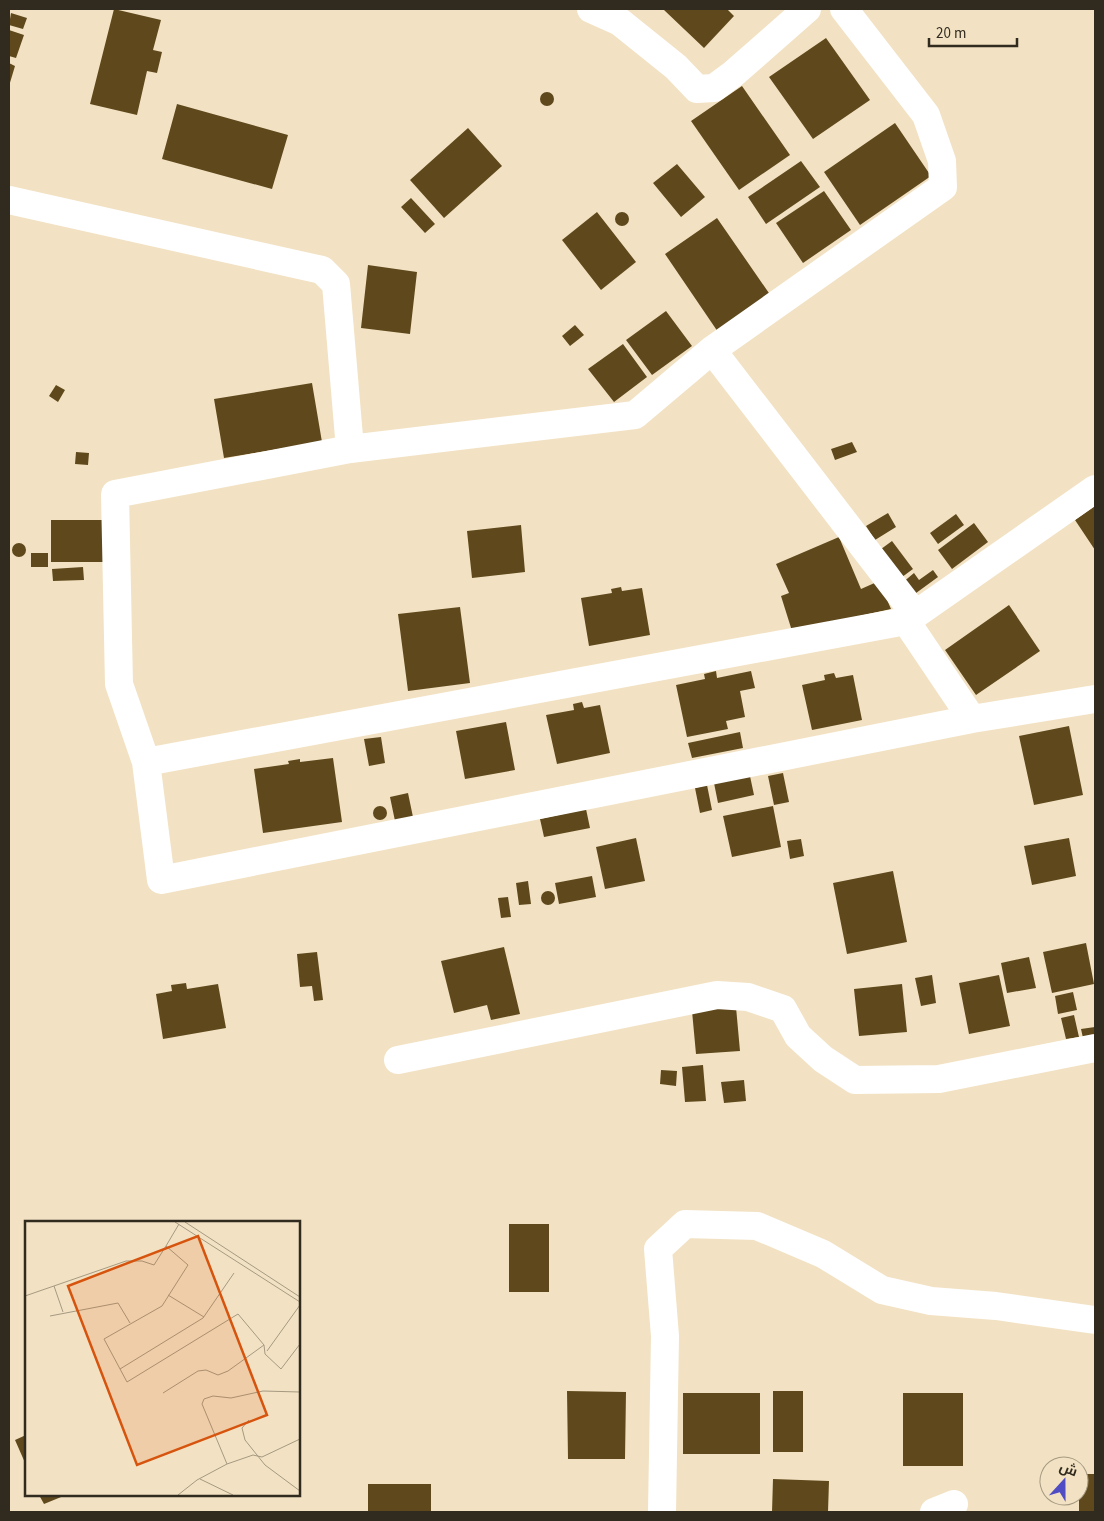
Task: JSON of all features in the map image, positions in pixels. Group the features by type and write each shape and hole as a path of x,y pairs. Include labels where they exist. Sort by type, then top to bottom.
{"street":[{"path":"591,9 620,22 676,67 697,89 714,88 733,74 807,9"},
{"path":"844,9 926,115 942,161 943,187 712,350 636,415 350,449 115,494 119,684 146,762 161,880 972,719 1095,699"},
{"path":"9,200 322,270 336,284 350,449"},
{"path":"712,350 910,618 972,719"},
{"path":"146,762 910,618 1095,490"},
{"path":"398,1060 717,994 748,997 782,1009 798,1036 823,1059 855,1080 939,1079 1095,1048"},
{"path":"662,1512 665,1336 658,1249 685,1224 757,1226 823,1254 882,1290 931,1301 996,1306 1095,1320"}],"building":[{"path":"114,9 161,20 153,50 162,52 157,73 147,71 137,115 90,104"},
{"path":"665,9 727,9 734,16 704,48"},
{"path":"11,13 27,18 23,29 9,25"},
{"path":"9,30 24,35 16,58 9,56"},
{"path":"826,38 870,100 813,139 769,77"},
{"path":"9,63 15,66 9,86"},
{"path":"742,86 790,155 739,190 691,121"},
{"path":"544,92 550,92 554,99 550,106 544,106 540,102 540,96"},
{"path":"177,104 288,135 272,189 162,159"},
{"path":"895,123 931,176 860,225 824,172"},
{"path":"468,128 502,166 444,218 410,180"},
{"path":"801,161 820,187 766,224 748,197"},
{"path":"677,164 705,197 681,217 653,183"},
{"path":"824,191 851,230 803,263 776,223"},
{"path":"411,198 435,224 425,233 401,207"},
{"path":"597,212 636,262 601,290 562,240"},
{"path":"619,212 625,212 629,219 625,226 619,226 615,222 615,216"},
{"path":"717,218 771,296 718,332 665,254"},
{"path":"368,265 417,272 410,334 361,328"},
{"path":"666,311 692,346 652,375 626,340"},
{"path":"575,325 584,335 570,346 562,336"},
{"path":"623,344 647,377 614,402 588,369"},
{"path":"312,383 322,442 224,458 214,399"},
{"path":"56,385 65,390 58,402 49,396"},
{"path":"852,442 857,452 835,460 831,449"},
{"path":"76,452 89,453 88,465 75,464"},
{"path":"1095,506 1095,550 1075,520"},
{"path":"888,513 896,527 875,540 866,526"},
{"path":"956,514 964,525 938,544 930,533"},
{"path":"51,520 103,520 103,562 51,562"},
{"path":"974,523 988,542 952,569 938,550"},
{"path":"521,525 525,572 472,578 467,531"},
{"path":"839,537 861,589 879,581 891,609 792,631 781,596 789,593 776,564"},
{"path":"892,541 913,569 898,580 877,552"},
{"path":"16,543 22,543 26,550 22,557 16,557 12,553 12,547"},
{"path":"31,553 48,553 48,567 31,567"},
{"path":"83,567 84,580 53,581 52,569"},
{"path":"933,570 938,577 912,596 902,583 914,573 919,580"},
{"path":"621,587 622,591 642,588 650,635 589,646 581,598 612,593 611,589"},
{"path":"1009,605 1040,651 976,695 945,650"},
{"path":"460,607 470,683 408,691 398,614"},
{"path":"716,671 717,678 751,671 755,688 740,691 745,717 726,721 728,729 687,737 676,685 705,679 704,674"},
{"path":"834,673 836,678 853,675 862,720 812,730 802,685 825,680 824,675"},
{"path":"582,702 584,708 600,705 610,753 557,764 546,715 574,710 573,704"},
{"path":"506,722 515,770 465,779 456,731"},
{"path":"1069,726 1083,795 1034,805 1019,736"},
{"path":"740,732 743,748 692,758 688,743"},
{"path":"381,737 385,763 369,766 364,739"},
{"path":"333,758 342,822 263,833 254,769 289,764 288,761 300,759 300,762"},
{"path":"783,773 789,802 774,805 768,776"},
{"path":"750,776 754,795 718,803 714,783"},
{"path":"707,785 712,810 700,813 695,788"},
{"path":"408,793 413,817 395,821 390,797"},
{"path":"380,806 385,808 387,813 385,818 380,820 375,818 373,813 375,808"},
{"path":"773,806 781,847 732,857 723,816"},
{"path":"586,809 590,828 544,837 540,819"},
{"path":"636,838 645,881 605,889 596,847"},
{"path":"1069,838 1076,876 1032,885 1024,846"},
{"path":"801,839 804,856 790,859 787,841"},
{"path":"893,871 907,942 847,954 833,883"},
{"path":"592,876 596,897 559,904 555,883"},
{"path":"528,881 531,904 519,905 516,883"},
{"path":"548,891 553,893 555,898 553,903 548,905 543,903 541,898 543,893"},
{"path":"508,897 511,917 501,918 498,898"},
{"path":"1086,943 1094,984 1052,993 1043,952"},
{"path":"504,947 520,1014 491,1020 487,1005 454,1013 441,961"},
{"path":"317,952 323,1000 314,1001 312,986 300,987 297,954"},
{"path":"1029,957 1036,988 1007,993 1001,963"},
{"path":"932,975 936,1003 921,1006 915,978"},
{"path":"999,975 1010,1026 969,1034 959,983"},
{"path":"186,983 187,989 218,984 226,1028 163,1039 156,994 172,991 171,985"},
{"path":"902,984 907,1032 859,1036 854,989"},
{"path":"1073,992 1077,1010 1058,1014 1055,996"},
{"path":"736,1007 740,1051 696,1054 692,1011"},
{"path":"1074,1015 1079,1037 1066,1039 1061,1018"},
{"path":"1095,1027 1095,1036 1083,1038 1081,1029"},
{"path":"703,1065 706,1101 685,1102 682,1067"},
{"path":"661,1070 677,1071 676,1086 660,1084"},
{"path":"744,1080 746,1101 724,1103 721,1082"},
{"path":"509,1224 549,1224 549,1292 509,1292"},
{"path":"567,1391 626,1392 625,1459 568,1459"},
{"path":"773,1391 803,1391 803,1452 773,1452"},
{"path":"683,1393 760,1393 760,1454 683,1454"},
{"path":"903,1393 963,1393 963,1466 903,1466"},
{"path":"25,1435 25,1463 15,1440"},
{"path":"1089,1474 1095,1474 1095,1512 1079,1512 1079,1506 1089,1506"},
{"path":"773,1479 829,1481 828,1512 772,1512"},
{"path":"368,1484 431,1484 431,1512 368,1512"},
{"path":"40,1496 64,1496 44,1504"}]}
